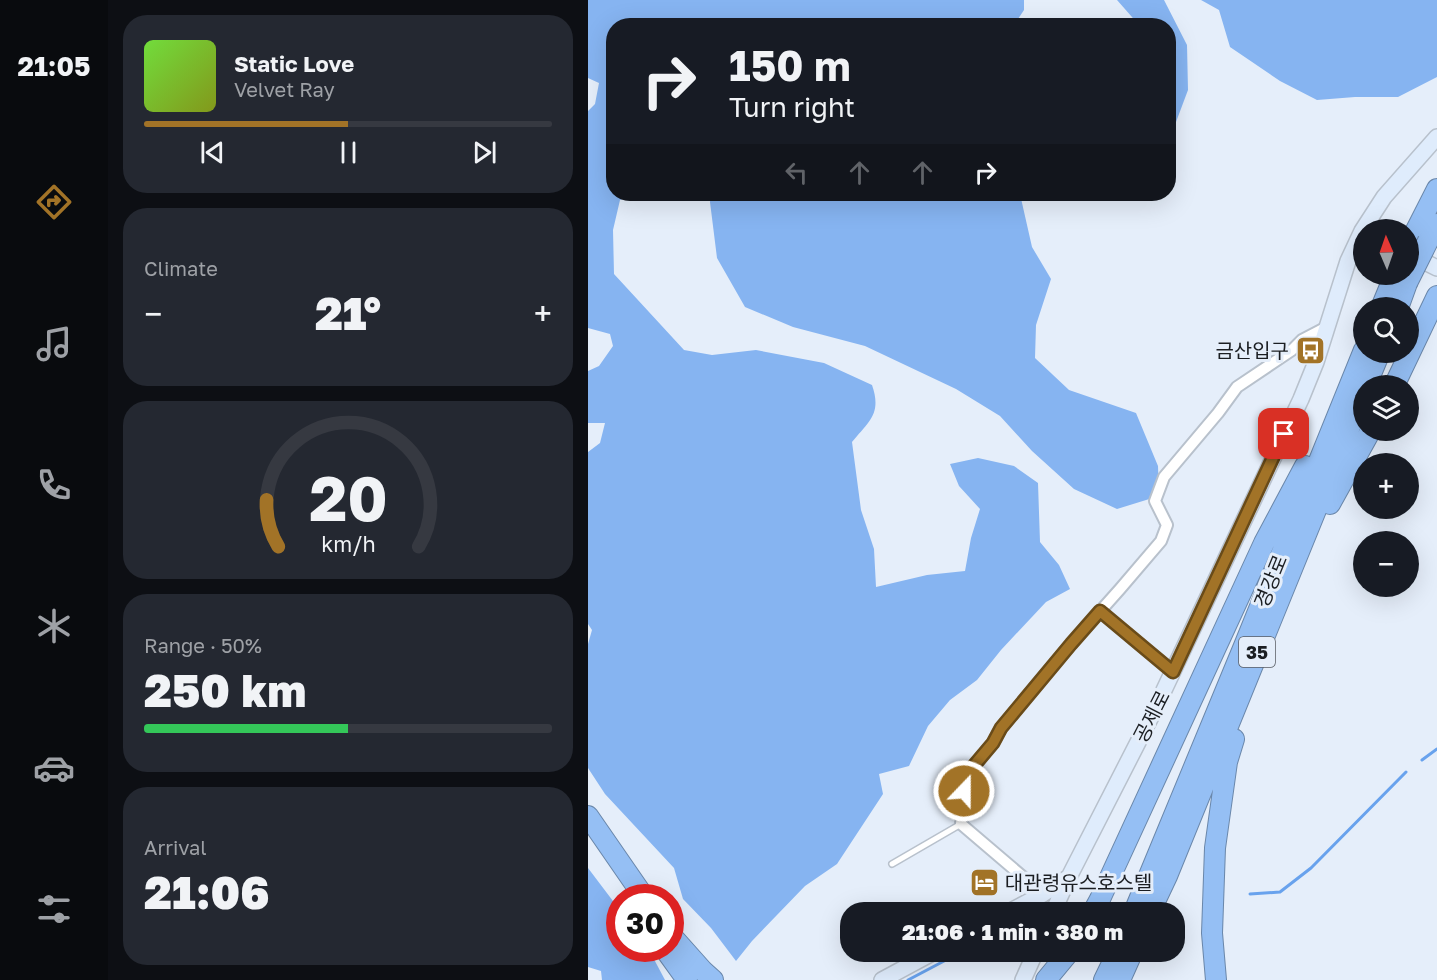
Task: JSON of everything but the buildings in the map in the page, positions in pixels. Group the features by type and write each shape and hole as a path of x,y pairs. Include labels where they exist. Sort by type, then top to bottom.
{"highway":[{"path":"1419,240 1437,189"},
{"path":"1399,375 1437,296"},
{"path":"1098,902 1264,543 1358,363"},
{"name":"경강로","path":"1138,902 1358,363"},
{"name":"경강로","path":"1155,902 1353,419"},
{"path":"1289,577 1365,441"},
{"path":"1216,980 1212,933 1215,848 1227,762 1279,598"},
{"path":"588,816 635,884"},
{"path":"588,834 621,884"},
{"path":"684,955 700,977"},
{"path":"681,962 700,977"},
{"path":"1046,980 1061,962"},
{"path":"1104,980 1113,962"},
{"path":"1120,980 1128,962"}],"street":[{"name":"공제로","path":"1370,219 1384,197 1437,136"},
{"path":"1419,240 1437,268"},
{"name":"공제로","path":"1058,902 1173,672 1301,399 1316,362 1353,251"},
{"path":"1043,894 961,824 966,775 993,743 1001,728 1071,644 1161,541 1167,525 1155,501 1164,477 1237,387 1292,350 1302,340 1327,327"},
{"path":"1100,611 1173,672"},
{"path":"1028,902 1069,877"},
{"path":"882,980 916,962"},
{"path":"1023,980 1031,962"}],"lane":[{"path":"892,864 961,824"}],"shaded area":[{"path":"588,0 1024,0 1024,10 1019,18 606,18 606,201 620,201 613,230 614,274 684,350 712,355 756,350 824,363 872,385 875,410 852,442 861,510 874,549 876,587 927,575 965,571 971,538 980,509 959,486 950,464 978,458 1014,466 1038,483 1040,542 1059,565 1070,589 1046,602 1001,650 977,680 950,700 928,726 909,766 879,774 883,794 837,864 805,886 736,961 711,928 684,900 684,884 679,884 674,868 605,794 588,768 588,644 592,630 588,624 588,452 600,443 605,423 588,423 588,371 599,366 613,346 610,334 588,328 588,111 595,104 599,83 588,78"},
{"path":"1117,0 1164,0 1173,18 1133,18"},
{"path":"1201,0 1437,0 1437,77 1398,97 1317,100 1280,81 1230,47 1219,10"},
{"path":"1176,23 1187,45 1188,90 1176,122"},
{"path":"1022,201 1032,247 1051,279 1036,325 1035,358 1069,390 1136,413 1158,466 1159,496 1117,509 1074,489 1032,451 1000,416 956,389 865,346 793,327 745,307 717,258 710,202"},
{"path":"588,868 606,892 606,962 655,962 665,980 602,980 601,971 588,967"}],"waterway":[{"path":"1422,760 1437,749"},
{"path":"1250,894 1280,892 1311,868 1406,772"},
{"path":"908,980 942,962"}],"place":[{"name":"금산입구","path":"1310,350"},
{"name":"대관령유스호스텔","path":"984,882"}],"route":[{"path":"964,791 966,775 993,743 1001,728 1100,611 1173,672 1284,434"}]}
